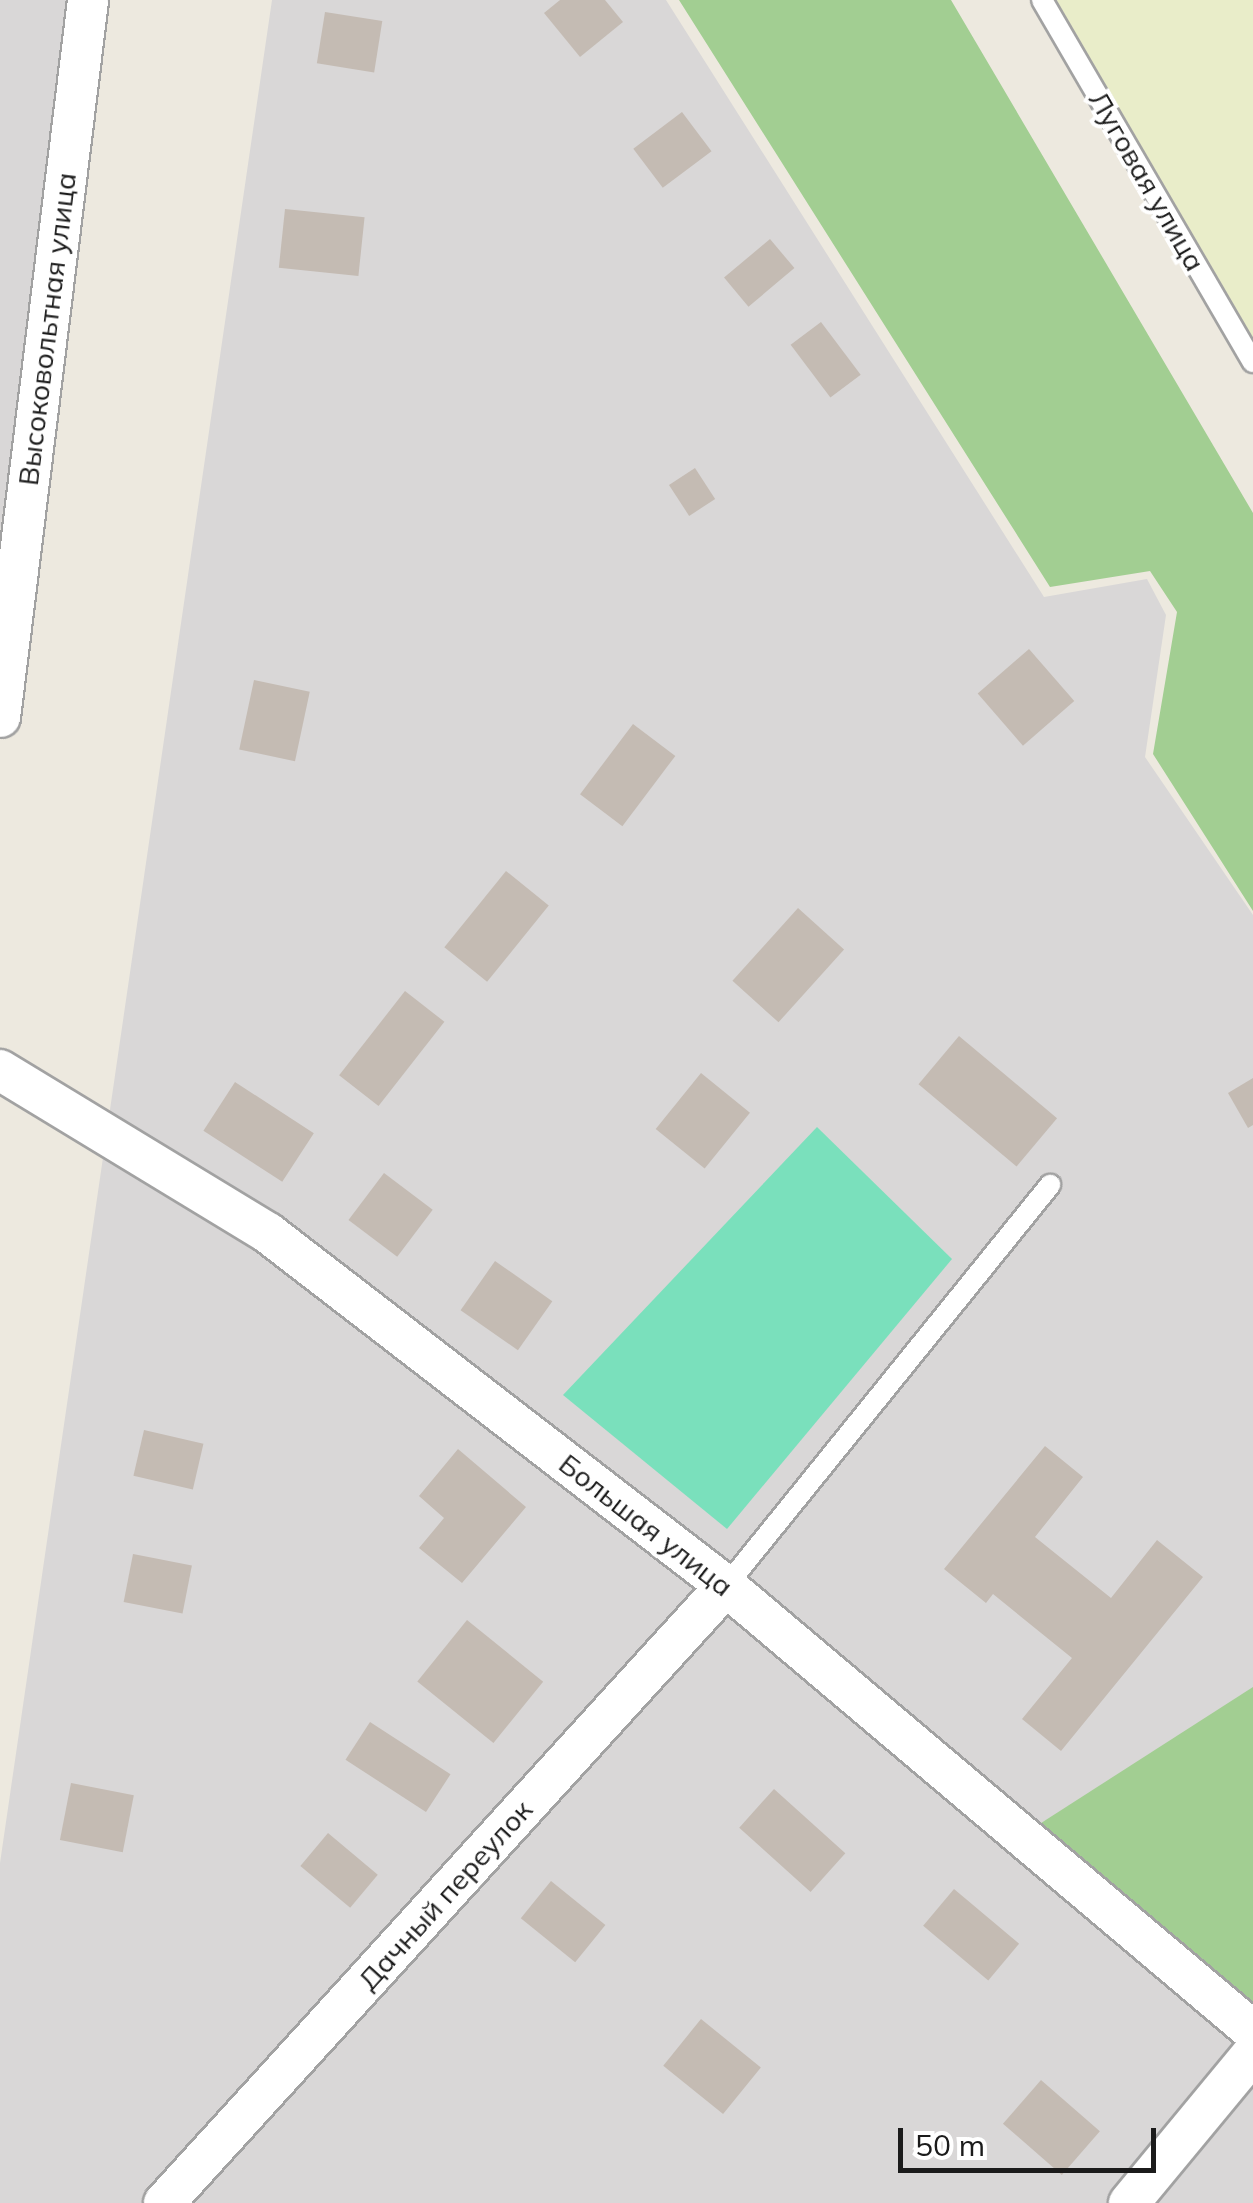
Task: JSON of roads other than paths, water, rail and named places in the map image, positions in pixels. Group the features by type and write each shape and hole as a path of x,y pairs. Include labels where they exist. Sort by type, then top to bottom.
{"street":[{"name":"Высоковольтная улица","path":"0,717 88,0"},
{"name":"Большая улица","path":"0,1070 268,1233 726,1586 1253,2031"},
{"name":"Дачный переулок","path":"164,2203 726,1586"},
{"path":"1129,2203 1253,2054"}],"lane":[{"name":"Луговая улица","path":"1042,0 1253,362"},
{"path":"726,1586 1050,1185"}]}
